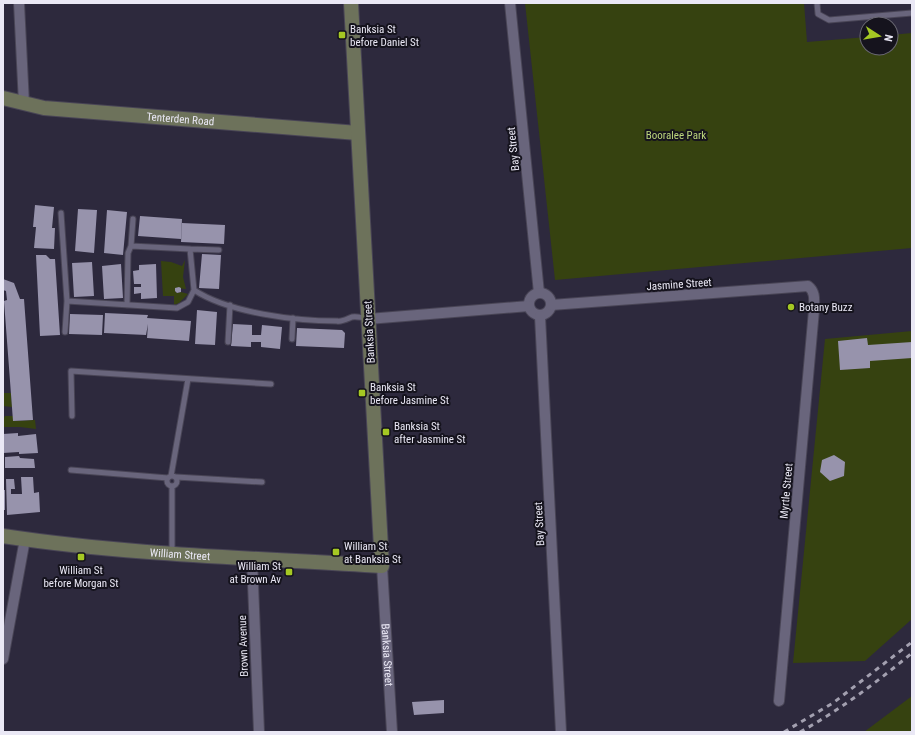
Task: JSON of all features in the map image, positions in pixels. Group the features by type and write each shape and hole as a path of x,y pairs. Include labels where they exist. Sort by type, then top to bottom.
{"street":[{"path":"19,3 24,104"},
{"name":"Banksia Street","path":"351,3 392,732"},
{"name":"Bay Street","path":"510,3 539,293"},
{"name":"Tenterden Road","path":"3,98 44,108 358,134"},
{"name":"Jasmine Street","path":"551,305 808,286"},
{"name":"Myrtle Street","path":"779,700 814,310 814,293 808,286"},
{"path":"539,293 549,297 551,305 548,312 540,316 533,313 529,306 532,298 539,293"},
{"path":"368,318 529,306"},
{"name":"Bay Street","path":"540,316 561,732"},
{"name":"William Street","path":"3,536 45,543 172,554 382,566"},
{"path":"3,659 25,539"},
{"name":"Brown Avenue","path":"252,559 259,732"}],"lane":[{"path":"817,3 818,14 829,20 912,13"},
{"path":"61,212 67,301 65,332"},
{"path":"127,305 128,253 131,246 133,219"},
{"path":"131,246 219,250"},
{"path":"67,301 177,308 188,302 194,290 190,249"},
{"path":"194,290 230,305 274,316 339,322 354,317 368,318"},
{"path":"228,342 230,305"},
{"path":"292,339 293,318"},
{"path":"72,416 70,371 271,384"},
{"path":"172,554 172,487 167,482 172,477 188,379"},
{"path":"71,470 262,482"},
{"path":"172,477 178,481 176,485 172,487"}],"green space":[{"name":"Booralee Park","path":"525,3 804,3 807,42 859,38 859,56 899,56 899,34 912,33 912,248 555,280"},
{"path":"185,260 183,277 186,289 176,288 175,291 177,293 181,292 188,294 179,303 174,305 174,296 163,296 161,261 171,262 182,266"},
{"path":"912,331 912,619 865,661 793,663 825,339"},
{"path":"3,393 11,393 12,407 3,406"},
{"path":"5,416 13,416 14,421 35,420 36,429 4,427 3,420"},
{"path":"912,696 912,732 864,732"}],"building":[{"path":"35,205 54,207 52,228 55,228 54,249 34,248 36,227 33,227"},
{"path":"78,209 97,210 94,253 75,251"},
{"path":"107,210 127,212 123,255 104,253"},
{"path":"140,216 182,219 181,239 138,236"},
{"path":"182,223 225,225 224,244 181,242"},
{"path":"202,254 221,255 219,289 199,288"},
{"path":"36,255 46,255 50,259 55,259 60,335 40,336"},
{"path":"92,262 94,296 74,297 72,263"},
{"path":"121,264 123,298 104,299 102,266"},
{"path":"156,264 157,298 141,299 141,293 134,294 134,287 141,287 141,284 134,284 133,271 139,270 139,265"},
{"path":"3,279 14,283 20,299 24,299 33,420 13,421 4,301 7,300 6,291 3,290"},
{"path":"175,288 181,288 181,292 177,293"},
{"path":"197,310 217,312 215,345 195,344"},
{"path":"105,313 148,315 147,318 191,321 189,341 147,338 148,324 146,335 104,333"},
{"path":"70,314 103,315 102,335 69,334"},
{"path":"233,324 252,325 252,335 261,335 262,325 282,327 280,349 261,347 261,342 251,342 251,347 231,346"},
{"path":"297,328 342,330 345,333 344,348 296,346"},
{"path":"867,338 868,345 912,342 912,358 870,361 870,368 840,370 838,341"},
{"path":"18,433 18,436 36,434 38,453 3,453 3,434"},
{"path":"834,455 845,462 844,476 830,481 820,472 822,460"},
{"path":"19,456 20,458 34,459 35,468 5,468 5,457"},
{"path":"21,477 33,477 34,493 39,492 40,512 7,515 6,479 14,479 15,489 11,489 11,494 22,494"},
{"path":"3,490 5,490 5,510 3,510"},
{"path":"444,700 444,713 414,715 412,702"}],"railway":[{"path":"784,732 833,703 912,642"},
{"path":"800,732 858,695 912,653"}],"place":[{"name":"Banksia St before Daniel St","path":"342,35"},
{"name":"Botany Buzz","path":"791,307"},
{"name":"Banksia St before Jasmine St","path":"362,393"},
{"name":"Banksia St after Jasmine St","path":"386,432"},
{"name":"William St at Banksia St","path":"336,552"},
{"name":"William St before Morgan St","path":"81,557"},
{"name":"William St at Brown Av","path":"289,572"}]}
